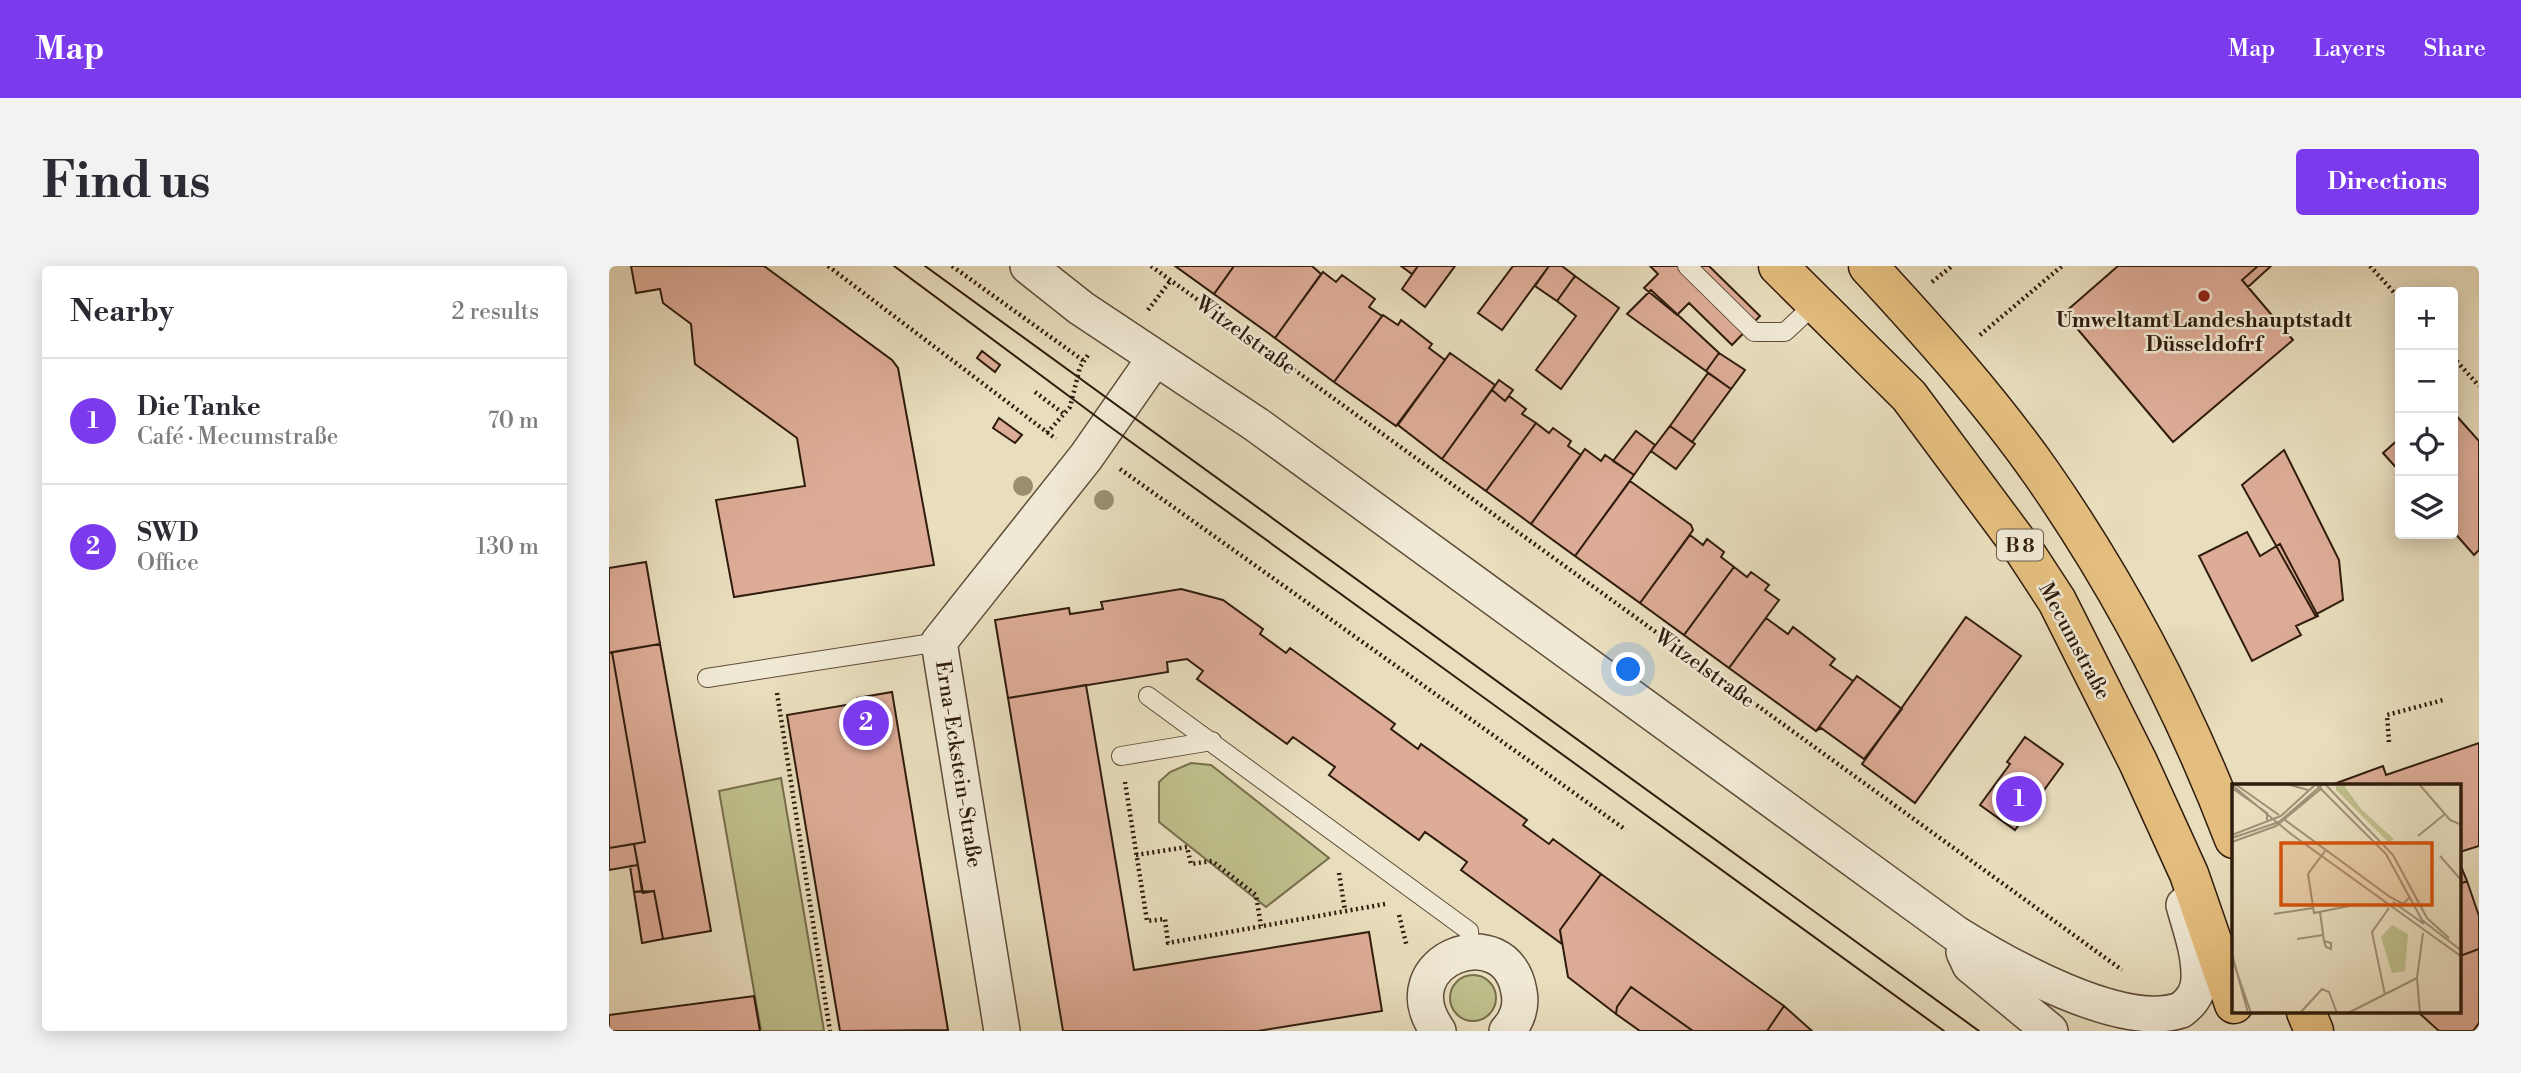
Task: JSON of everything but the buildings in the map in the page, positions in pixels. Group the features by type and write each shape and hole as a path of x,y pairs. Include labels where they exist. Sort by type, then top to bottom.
{"main road":[{"name":"Mecumstraße","path":"1778,266 1909,396 2025,552 2057,601 2139,762 2189,874 2232,998"},
{"name":"B 8","path":"1868,266 1990,406 2042,474 2107,575 2183,718 2232,834"},
{"path":"2238,1014 2243,1031"},
{"path":"2307,1014 2314,1031"}],"street":[{"path":"1028,266 1081,308 1268,433 1955,933 2092,1014 2121,1022 2165,1019 2190,1003 2197,992 2200,974 2184,902 2189,874"},
{"name":"Erna-Eckstein-Straße","path":"1002,1031 939,642 1086,457 1155,358"},
{"path":"1955,933 1970,965 2050,1031"},
{"path":"1438,1031 1429,1018 1425,1002 1427,985 1434,970 1447,958 1471,952 1496,957 1509,967 1518,982 1520,999 1517,1016 1507,1031"}],"lane":[{"path":"1688,266 1754,332 1785,332 1816,303"},
{"path":"707,678 939,642"},
{"path":"1148,696 1469,931 1471,952"},
{"path":"1121,757 1212,741"}],"path":[{"path":"828,266 1063,444"},
{"path":"952,266 1084,361"},
{"name":"Witzelstraße","path":"1151,266 2125,972"},
{"path":"1950,361 2063,266"},
{"path":"2370,266 2395,294"},
{"path":"1144,315 1171,280"},
{"path":"1048,433 1070,407 1084,361 1089,355"},
{"path":"2458,363 2479,386"},
{"path":"1035,392 1064,414"},
{"path":"1114,468 1124,469 1626,830"},
{"path":"772,668 830,1031"},
{"path":"2389,742 2387,715 2443,700"},
{"path":"1121,757 1147,921 1165,919 1168,943 1397,902"},
{"path":"1136,855 1187,847 1191,864 1212,861 1256,895 1261,926"},
{"path":"1339,873 1345,911"},
{"path":"1399,912 1404,944 1434,970"}],"green space":[{"path":"1191,763 1211,765 1329,858 1266,907 1159,822 1159,782 1170,772"},
{"path":"781,778 824,1031 761,1031 719,791"},
{"path":"1473,975 1489,982 1496,998 1489,1014 1473,1021 1457,1014 1450,998 1457,982"}],"tram line":[{"path":"894,266 1109,426 1944,1031"},
{"path":"925,266 1979,1031"}],"place":[{"name":"Umweltamt Landeshauptstadt Düsseldofrf","path":"2204,296"},
{"name":"SWD","path":"866,723"},
{"name":"Die Tanke","path":"2019,799"}]}
